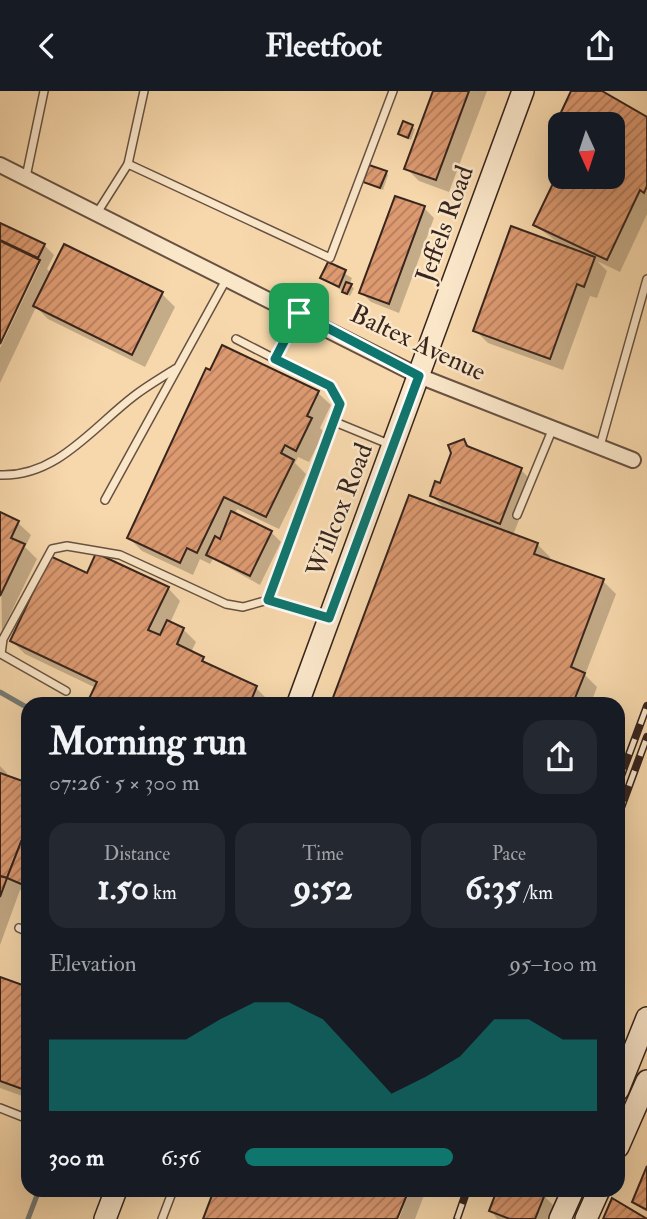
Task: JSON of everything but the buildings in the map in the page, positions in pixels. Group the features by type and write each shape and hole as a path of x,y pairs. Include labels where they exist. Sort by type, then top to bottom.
{"main road":[{"name":"Jeffels Road","path":"419,376 523,91"},
{"name":"Willcox Road","path":"300,697 419,376"},
{"path":"625,1073 647,1018"},
{"path":"625,1131 647,1081"},
{"path":"105,1219 113,1197"},
{"path":"561,1219 570,1197"},
{"path":"586,1219 596,1197"}],"street":[{"name":"Baltex Avenue","path":"0,165 299,313 419,376 633,460"}],"lane":[{"path":"26,177 44,91"},
{"path":"97,213 128,164 144,91"},
{"path":"128,164 330,258 393,91"},
{"path":"105,500 227,278"},
{"path":"600,446 647,279"},
{"path":"275,359 299,313"},
{"path":"236,339 330,386 340,404 268,600"},
{"path":"0,475 24,473 52,462 90,435 134,396 177,368"},
{"path":"335,422 394,447"},
{"path":"517,515 554,427"},
{"path":"66,691 1,654 3,639 47,555 58,546 83,547 135,560 226,604 243,607 268,600 329,618"},
{"path":"0,1108 21,1116"},
{"path":"162,1219 170,1197"}],"waterway":[{"path":"0,692 21,704"},
{"path":"28,1219 36,1197"}],"railway":[{"path":"625,765 647,706"},
{"path":"625,797 647,737"},
{"path":"457,1219 465,1197"}],"route":[{"path":"299,313 419,376 329,618 268,600 340,404 330,386 275,359 299,313"}]}
